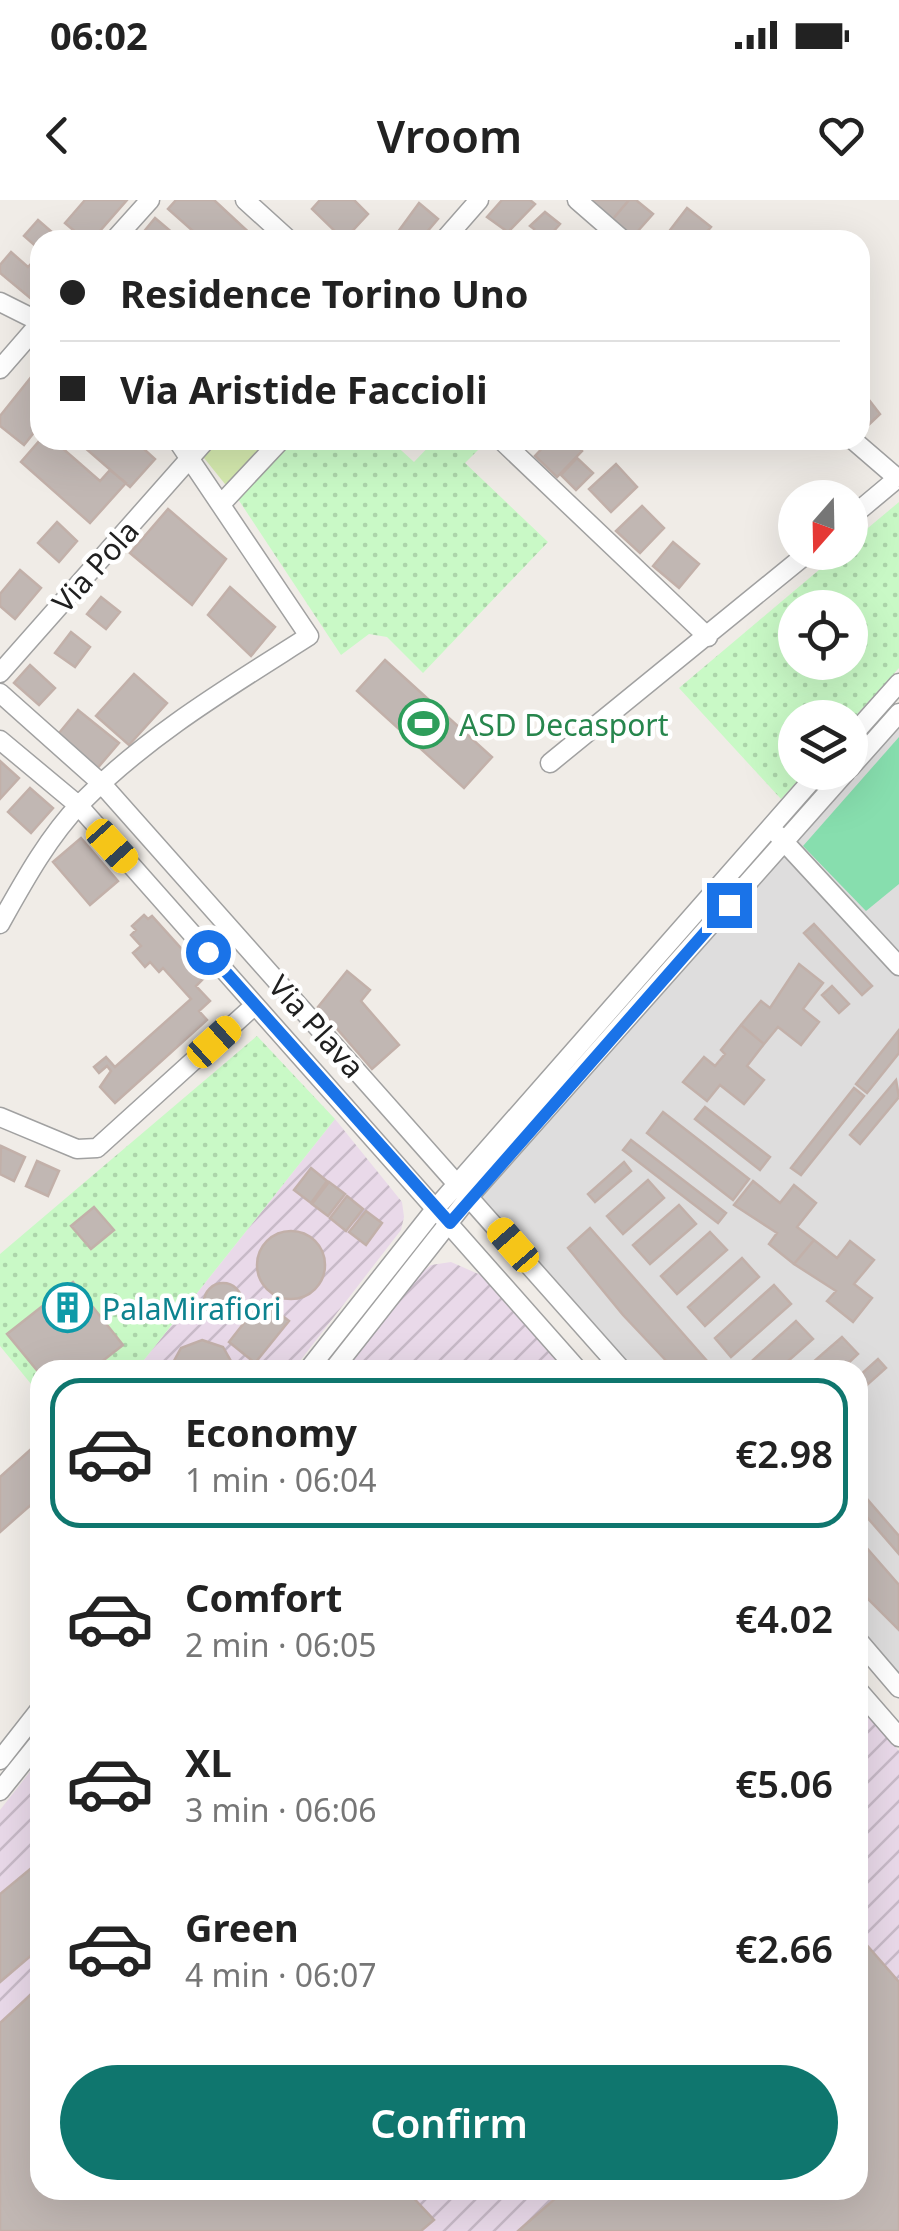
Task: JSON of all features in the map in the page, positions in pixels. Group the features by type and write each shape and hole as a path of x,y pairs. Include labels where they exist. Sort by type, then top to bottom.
{"street":[{"path":"123,230 150,200"},
{"path":"245,200 278,230"},
{"path":"452,230 478,200"},
{"path":"576,200 611,230"},
{"path":"0,302 30,317"},
{"path":"0,368 30,334"},
{"path":"0,924 78,806 101,784 156,734 309,636 223,502 184,450"},
{"name":"Via Pola","path":"0,673 197,450"},
{"path":"223,502 272,450"},
{"path":"512,450 708,637"},
{"path":"865,450 898,478 868,503"},
{"path":"550,762 788,570"},
{"path":"868,718 899,683"},
{"name":"Via Plava","path":"0,693 101,784 613,1360"},
{"path":"868,748 899,713"},
{"name":"Via Plava","path":"0,740 78,806 569,1360"},
{"path":"341,1360 450,1223 464,1189 803,790"},
{"path":"316,1360 436,1208 464,1189 830,790"},
{"path":"770,828 899,966"},
{"path":"0,1116 77,1149 97,1148 255,1005"},
{"path":"282,1035 306,1012"},
{"path":"868,1653 899,1688"},
{"path":"868,1701 899,1737"},
{"path":"0,1760 30,1722"},
{"path":"0,1791 30,1754"}],"shaded area":[{"path":"899,713 899,1688 868,1652 868,1360 613,1360 470,1195 830,790 868,790 868,748"},
{"path":"335,1119 402,1202 404,1217 401,1230 301,1360 144,1360"},
{"path":"451,1262 483,1276 556,1360 352,1360 431,1265"},
{"path":"868,1715 899,1751 899,2231 0,2231 0,1810 30,1772 30,2200 868,2200"}],"green space":[{"path":"202,450 264,450 229,489 200,453"},
{"path":"283,450 401,450 414,462 425,450 478,450 465,463 548,542 423,673 387,637 369,634 341,655 238,499"},
{"path":"899,502 899,668 868,702 778,700 778,790 789,790 781,799 679,688 778,604 778,680 868,680 868,590 795,590 819,570 868,570 868,528"},
{"path":"899,737 899,884 866,911 803,846 852,790 868,790 868,772"},
{"path":"257,1036 335,1119 144,1360 30,1360 30,1383 0,1346 0,1254"}],"building":[{"path":"85,200 127,200 101,230 73,230 65,223"},
{"path":"176,200 214,200 246,230 192,230 168,209"},
{"path":"320,200 354,200 368,214 353,230 334,230 312,209"},
{"path":"502,200 530,200 535,204 510,230 487,217"},
{"path":"588,200 629,200 607,226"},
{"path":"629,200 636,200 653,214 639,230 614,230 607,226"},
{"path":"419,203 438,219 429,230 399,230"},
{"path":"687,208 711,227 708,230 670,230"},
{"path":"545,212 560,224 555,230 533,230 530,226"},
{"path":"155,218 169,230 145,230"},
{"path":"38,220 50,230 30,230 30,241 24,236"},
{"path":"11,252 30,265 30,298 0,273 0,265"},
{"path":"30,378 30,438 24,445 0,426 0,416"},
{"path":"870,401 880,414 870,424"},
{"path":"31,450 64,450 100,481 110,470 126,483 90,523 21,462"},
{"path":"87,450 145,450 155,459 130,487"},
{"path":"541,450 582,451 557,477 535,456"},
{"path":"577,458 593,473 576,490 561,475"},
{"path":"616,464 637,487 611,512 589,489"},
{"path":"642,506 664,528 640,553 616,531"},
{"path":"168,509 226,559 192,605 130,553"},
{"path":"57,522 77,541 59,562 38,543"},
{"path":"673,542 699,564 679,588 653,566"},
{"path":"20,570 41,588 15,619 0,606 0,594"},
{"path":"230,587 275,627 251,656 208,615"},
{"path":"101,597 120,612 106,629 87,614"},
{"path":"71,632 90,647 75,667 55,653"},
{"name":"ASD Decasport","path":"385,660 492,757 464,788 357,691"},
{"path":"30,665 55,688 39,705 14,683"},
{"path":"134,674 167,703 129,745 96,716"},
{"path":"78,710 119,743 95,771 55,738"},
{"path":"0,761 19,778 0,799"},
{"path":"30,788 53,808 31,833 8,812"},
{"path":"81,838 118,881 90,905 53,862"},
{"path":"144,915 148,919 152,916 206,976 196,986 210,1001 199,1011 207,1020 115,1103 100,1087 111,1071 107,1066 99,1073 94,1067 106,1057 115,1067 191,999 163,968 159,972 150,962 145,967 133,953 141,946 131,935 136,930 132,926"},
{"path":"814,924 872,986 862,995 804,933"},
{"path":"799,964 823,983 803,1009 819,1022 801,1045 778,1027 764,1044 741,1025 761,1001 770,1008"},
{"path":"347,971 370,990 361,1001 399,1045 372,1069 318,1007"},
{"path":"832,986 849,1004 839,1013 822,995"},
{"path":"741,1025 764,1044 747,1066 764,1080 744,1104 720,1085 707,1101 683,1082 704,1057 715,1066 725,1054 721,1050"},
{"path":"899,1030 899,1053 867,1093 856,1084"},
{"path":"896,1080 899,1097 860,1144 850,1135"},
{"path":"854,1088 864,1096 801,1175 791,1168"},
{"path":"705,1107 770,1157 760,1170 695,1119"},
{"path":"663,1112 749,1179 733,1200 647,1133"},
{"path":"631,1140 726,1213 718,1223 623,1150"},
{"path":"1,1146 25,1157 14,1181 0,1174"},
{"path":"37,1161 59,1171 48,1196 26,1186"},
{"path":"624,1162 631,1171 595,1202 588,1194"},
{"path":"311,1168 327,1181 311,1203 294,1190"},
{"path":"648,1180 664,1198 623,1234 607,1216"},
{"path":"753,1181 780,1203 794,1185 816,1203 797,1227 814,1240 794,1264 769,1244 777,1233 734,1205"},
{"path":"329,1182 345,1194 328,1216 312,1204"},
{"path":"347,1196 363,1209 346,1231 330,1218"},
{"path":"679,1205 696,1224 650,1264 633,1245"},
{"path":"94,1207 114,1230 91,1249 71,1226"},
{"path":"366,1211 382,1223 366,1245 349,1232"},
{"path":"590,1228 706,1360 666,1360 568,1248"},
{"path":"291,1231 315,1241 325,1265 315,1289 291,1299 267,1289 257,1265 267,1241"},
{"path":"710,1232 727,1250 677,1294 661,1276"},
{"path":"814,1240 837,1258 850,1241 874,1260 854,1284 872,1298 853,1322 827,1301 836,1291 794,1264"},
{"path":"742,1258 759,1277 705,1326 688,1307"},
{"name":"PalaMirafiori","path":"73,1282 123,1345 104,1360 30,1362 7,1334"},
{"path":"223,1283 236,1289 242,1302 236,1315 223,1321 210,1315 204,1302 210,1289"},
{"path":"774,1285 791,1304 731,1357 715,1338"},
{"path":"262,1300 289,1321 257,1360 251,1360 229,1342"},
{"path":"796,1321 813,1339 789,1360 753,1360"},
{"path":"842,1337 858,1354 852,1360 816,1360"},
{"path":"202,1340 223,1347 230,1360 174,1360 181,1348"},
{"path":"878,1359 886,1368 868,1384 868,1368"},
{"path":"30,1450 30,1506 0,1532 0,1477"},
{"path":"868,1500 899,1536 899,1554 868,1518"},
{"path":"868,1549 899,1585 899,1630 868,1599"},
{"path":"30,1869 30,1956 0,1982 0,1894"},
{"path":"868,1946 899,1982 899,2231 518,2231 554,2200 868,2200"},
{"path":"30,1995 30,2200 415,2200 434,2220 421,2231 0,2231 0,2023"}],"place":[{"name":"ASD Decasport","path":"424,724"},
{"name":"PalaMirafiori","path":"67,1308"}],"route":[{"path":"208,952 450,1223 473,1192 729,905"}]}
